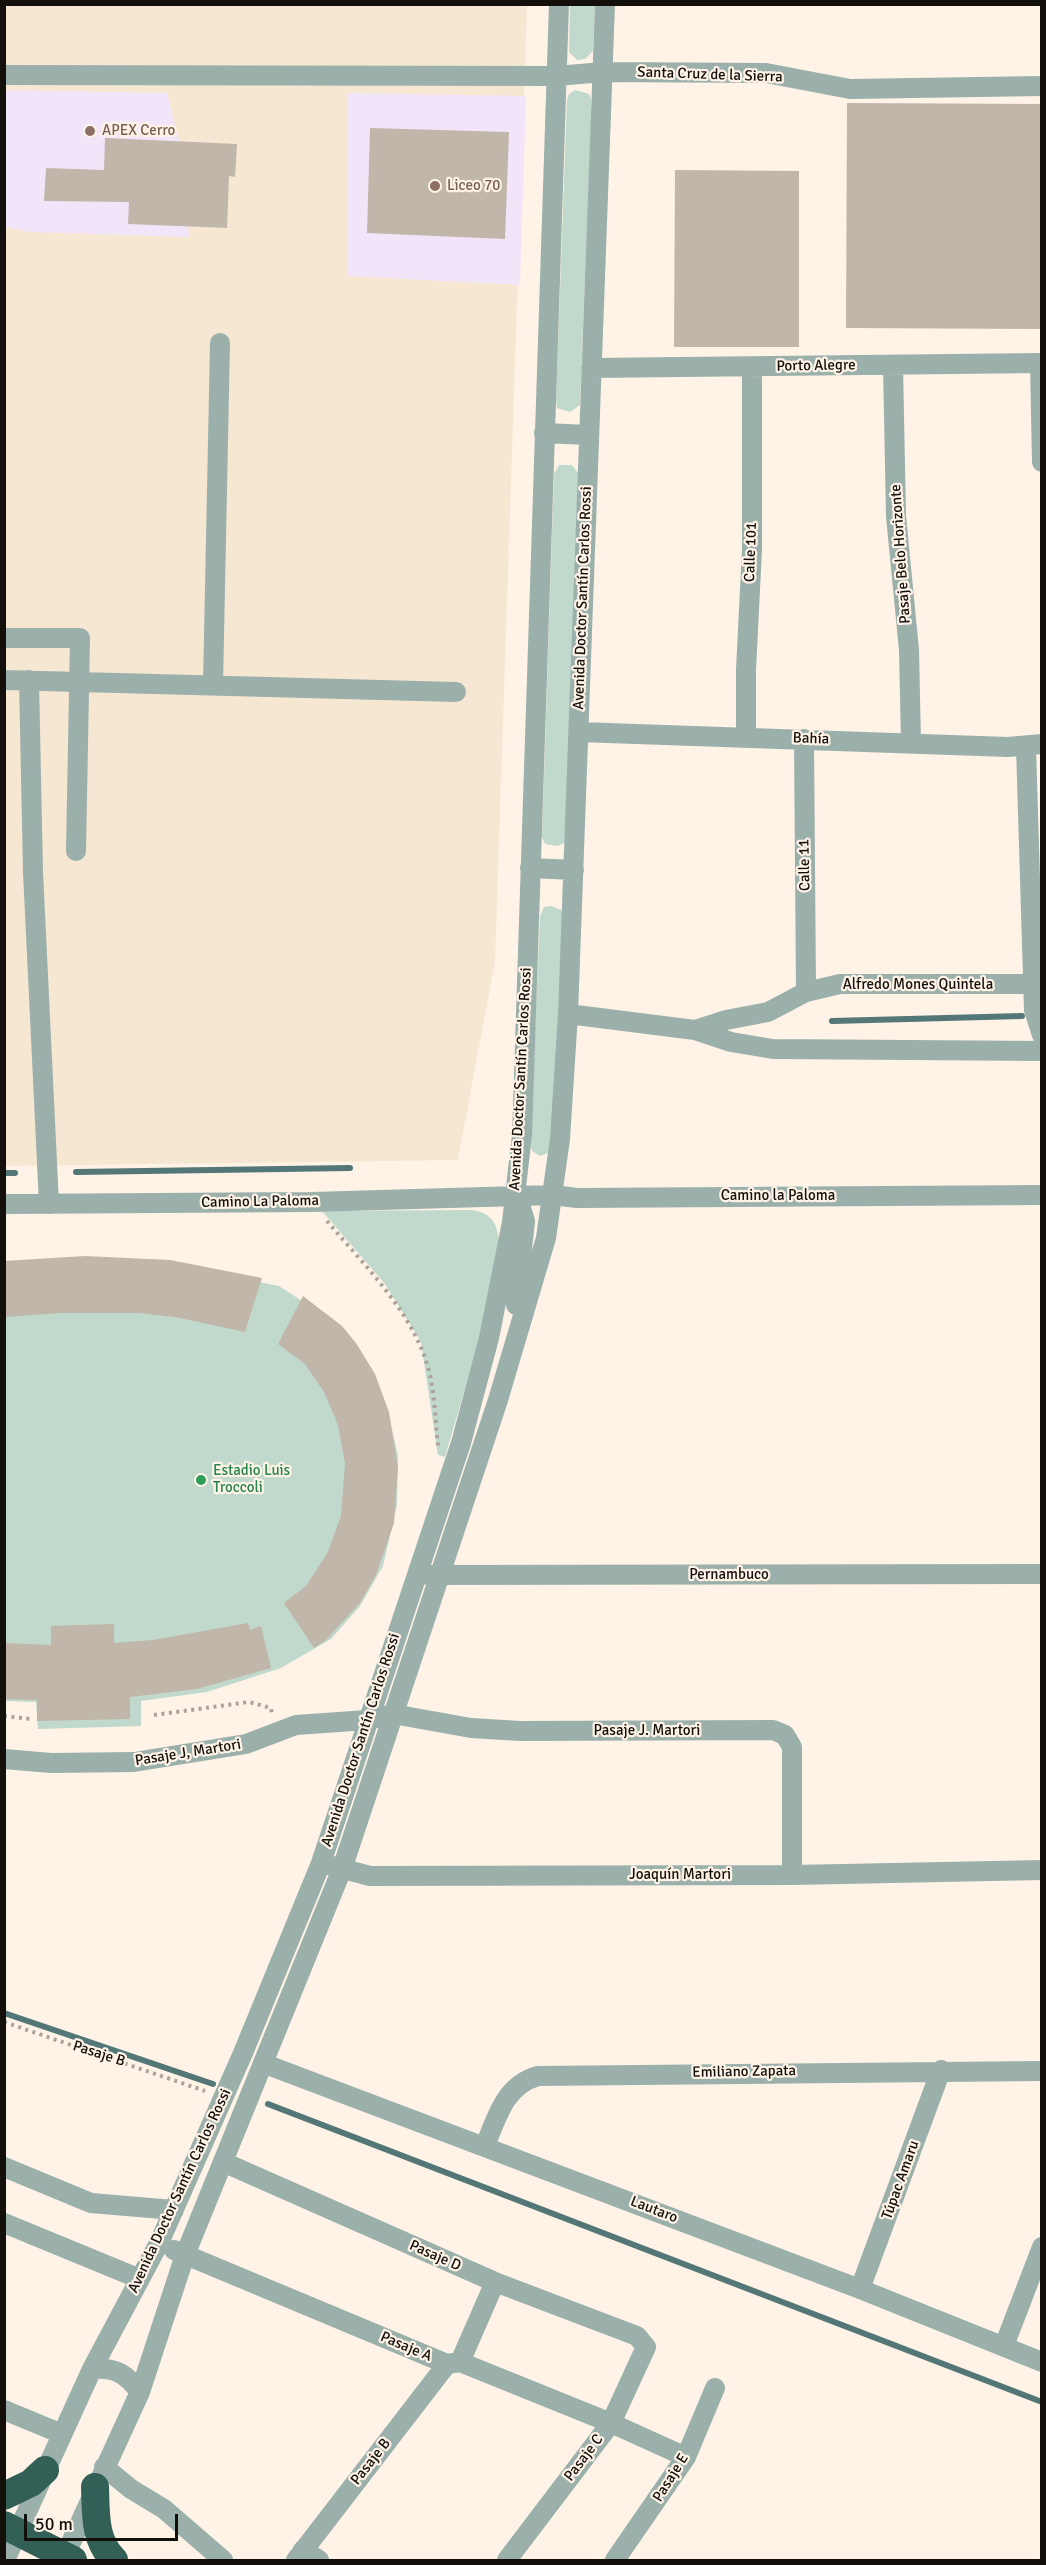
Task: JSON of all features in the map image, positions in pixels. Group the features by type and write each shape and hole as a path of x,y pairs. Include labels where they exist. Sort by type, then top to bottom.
{"highway":[{"path":"4,2496 31,2483 45,2470"},
{"path":"100,2477 98,2534 103,2549 114,2560"},
{"path":"11,2528 67,2559"}],"street":[{"name":"Avenida Doctor Santín Carlos Rossi","path":"5,2560 11,2528 45,2470 93,2369 174,2210 321,1863 451,1471 489,1338 516,1197 522,1135 559,4"},
{"name":"Avenida Doctor Santín Carlos Rossi","path":"67,2559 100,2477 140,2392 185,2255 265,2064 342,1869 520,1328 546,1238 560,1139 568,1014 604,4"},
{"name":"Santa Cruz de la Sierra","path":"4,75 557,76 603,72 766,73 850,89 1041,86"},
{"path":"213,685 220,343"},
{"name":"Porto Alegre","path":"591,368 1041,363"},
{"path":"1041,363 1041,462"},
{"name":"Pasaje Belo Horizonte","path":"893,365 896,516 909,650 911,743"},
{"name":"Calle 101","path":"746,736 746,670 752,549 752,368"},
{"path":"544,433 588,435"},
{"path":"4,638 80,639 76,851"},
{"path":"4,680 456,692"},
{"path":"29,680 33,872 49,1204"},
{"name":"Bahía","path":"579,732 1034,745"},
{"name":"Calle 11","path":"804,739 806,992"},
{"path":"1034,745 1037,985 1034,1010 1041,1035"},
{"path":"530,868 574,870"},
{"name":"Alfredo Mones Quintela","path":"695,1030 726,1020 768,1012 806,992 840,984 1037,985"},
{"name":"Alfredo Mones Quintela","path":"568,1014 695,1030 731,1042 773,1049 1041,1051"},
{"name":"Camino la Paloma","path":"516,1197 553,1195 578,1198 1041,1195"},
{"path":"516,1197 522,1206 525,1221 516,1304 520,1328"},
{"name":"Camino La Paloma","path":"4,1204 312,1202 516,1197"},
{"name":"Pernambuco","path":"416,1575 1041,1574"},
{"name":"Pasaje J. Martori","path":"367,1720 393,1714 471,1728 520,1731 772,1730 785,1735 792,1747 792,1875"},
{"name":"Pasaje J, Martori","path":"4,1759 51,1763 134,1762 246,1744 296,1725 367,1720"},
{"name":"Joaquín Martori","path":"321,1863 370,1876 792,1875 1041,1870"},
{"name":"Lautaro","path":"265,2064 860,2289 1041,2362"},
{"name":"Emiliano Zapata","path":"485,2146 514,2087 538,2076 941,2070 1041,2071"},
{"name":"Túpac Amaru","path":"860,2289 941,2070"},
{"name":"Pasaje D","path":"223,2162 495,2282 638,2336 646,2347"},
{"path":"4,2167 91,2203 174,2210"},
{"path":"4,2223 140,2279"},
{"name":"Pasaje A","path":"159,2243 453,2363 611,2423 686,2457"},
{"path":"1004,2346 1041,2247"},
{"name":"Pasaje B","path":"306,2557 453,2363 495,2282"},
{"name":"Pasaje C","path":"507,2560 611,2423 646,2347"},
{"path":"93,2369 109,2368 122,2372 140,2392"},
{"name":"Pasaje E","path":"615,2560 686,2457 715,2388"},
{"path":"4,2410 62,2434"},
{"path":"100,2477 131,2489 164,2509 223,2560"}],"path":[{"path":"312,1202 391,1298 419,1341 428,1366 438,1447 451,1471"},
{"path":"154,1714 249,1702 271,1708 279,1732"},
{"path":"4,1716 31,1719"},
{"name":"Pasaje B","path":"4,2022 202,2088 219,2108"}],"shaded area":[{"path":"4,5 527,5 495,961 458,1160 5,1166"},
{"name":"APEX Cerro","path":"4,90 167,93 186,168 189,237 29,232 5,227"},
{"name":"Liceo 70","path":"348,93 526,96 520,285 347,276"}],"green space":[{"path":"570,5 595,5 593,51 585,59 577,60 569,52"},
{"path":"575,90 589,94 591,124 580,405 570,412 557,408 556,400 567,100 569,94"},
{"path":"559,465 572,465 578,473 566,837 564,843 558,846 545,844 542,837 554,474"},
{"path":"551,906 561,910 564,915 553,1146 548,1153 540,1156 532,1151 530,1144 540,917 544,907"},
{"path":"473,1210 492,1219 499,1239 479,1341 445,1457 438,1455 421,1342 385,1284 322,1211"},
{"name":"Estadio Luis Troccoli","path":"168,1264 279,1286 334,1322 389,1416 398,1456 397,1505 383,1566 360,1606 331,1639 281,1668 207,1692 141,1701 141,1726 38,1729 36,1702 5,1701 5,1267"}],"building":[{"path":"847,103 1041,104 1041,329 846,328"},
{"path":"370,128 509,132 505,239 367,233"},
{"path":"105,138 237,144 235,177 229,176 227,228 128,224 129,202 44,201 46,168 104,170"},
{"path":"675,170 799,171 799,347 674,347"},
{"path":"85,1256 170,1260 262,1278 245,1332 175,1317 138,1313 62,1313 4,1317 4,1261"},
{"path":"303,1296 342,1326 356,1343 375,1374 389,1412 398,1468 394,1523 376,1575 360,1603 326,1640 314,1648 284,1603 306,1586 328,1552 341,1516 345,1464 338,1425 324,1392 305,1364 278,1344"},
{"path":"248,1623 250,1630 261,1626 271,1668 197,1689 130,1697 130,1719 37,1721 37,1700 4,1699 4,1643 51,1645 51,1626 114,1624 114,1643 153,1640"}],"waterway":[{"path":"832,1021 1022,1016"},
{"path":"76,1172 350,1168"},
{"path":"4,1173 15,1173"},
{"path":"4,2013 213,2084"},
{"path":"268,2104 1042,2402"}],"place":[{"name":"APEX Cerro","path":"90,131"},
{"name":"Liceo 70","path":"435,186"},
{"name":"Estadio Luis Troccoli","path":"201,1480"}]}
